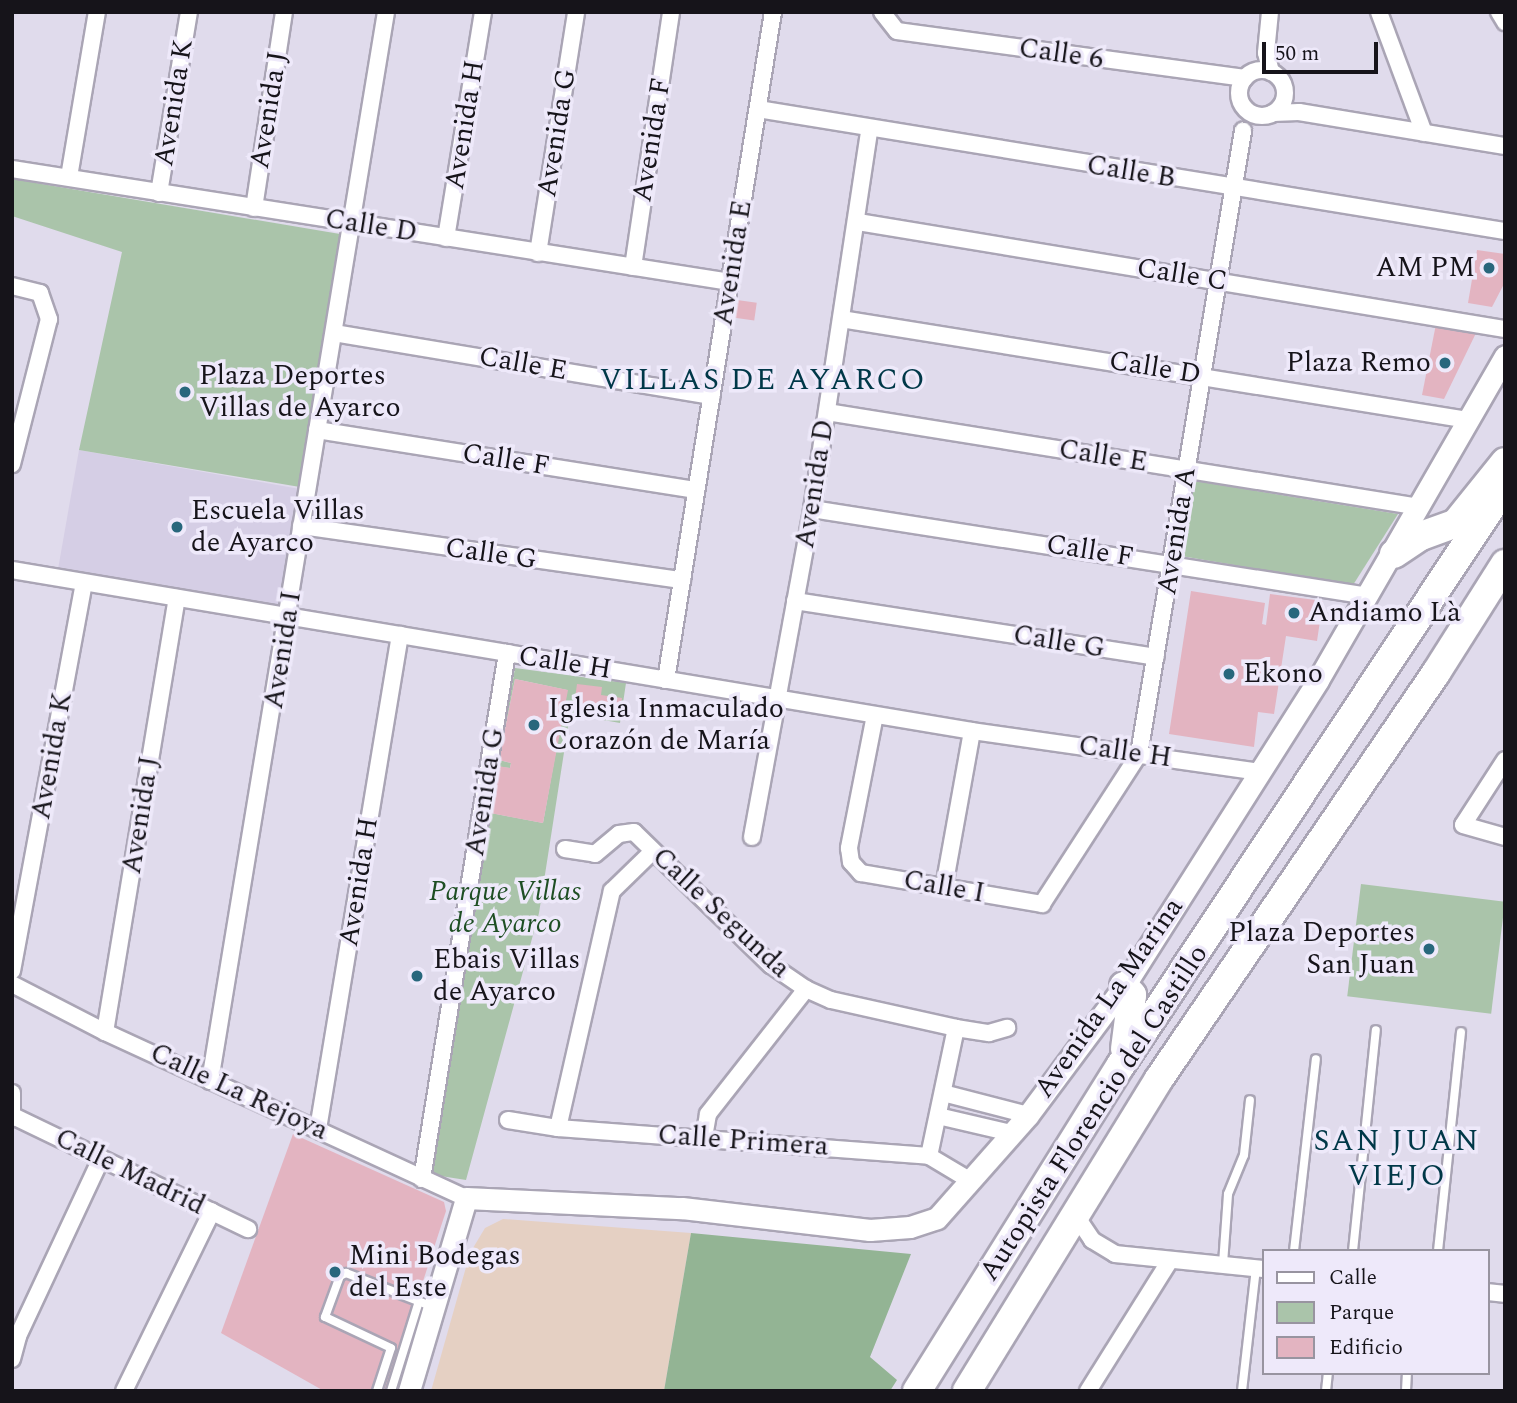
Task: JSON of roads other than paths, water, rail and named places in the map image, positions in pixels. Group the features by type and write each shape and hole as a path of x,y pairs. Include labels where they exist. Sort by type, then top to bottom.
{"highway":[{"path":"1394,554 1421,536 1456,523 1505,463"},
{"name":"Autopista Florencio del Castillo","path":"917,1391 1121,1065 1505,486"},
{"name":"Autopista Florencio del Castillo","path":"967,1391 1158,1079 1436,673 1505,564"},
{"path":"1121,1065 1132,1004 1132,995 1124,986"}],"street":[{"path":"69,177 97,12"},
{"name":"Avenida K","path":"159,193 190,12"},
{"name":"Avenida J","path":"254,208 284,12"},
{"name":"Avenida I","path":"210,1081 289,617 300,526 386,12"},
{"name":"Avenida H","path":"446,238 483,12"},
{"name":"Avenida G","path":"538,253 576,12"},
{"name":"Avenida F","path":"633,267 671,12"},
{"name":"Avenida E","path":"666,680 774,12"},
{"name":"Calle 6","path":"882,12 897,31 1246,80"},
{"path":"1270,12 1266,53 1271,72 1281,82 1284,96 1299,112"},
{"path":"1379,12 1424,133"},
{"path":"1499,12 1505,22"},
{"path":"1266,53 1246,80 1246,110 1259,116 1299,112 1505,146"},
{"path":"1246,80 1271,72"},
{"path":"1273,113 1284,96"},
{"name":"Calle B","path":"758,109 869,130 1505,231"},
{"name":"Avenida D","path":"752,836 812,509 858,222 869,130"},
{"name":"Avenida A","path":"1042,904 1139,754 1243,131"},
{"name":"Calle D","path":"12,169 730,282"},
{"name":"Calle C","path":"858,222 1505,329"},
{"path":"12,286 40,293 46,300 47,333 12,464"},
{"name":"Calle D","path":"841,319 1469,420"},
{"name":"Calle E","path":"334,333 712,396"},
{"name":"Avenida La Marina","path":"466,1198 682,1209 870,1230 910,1227 937,1218 1028,1115 1124,986 1394,554 1505,356"},
{"name":"Calle E","path":"827,412 1420,507"},
{"name":"Calle F","path":"317,430 696,490"},
{"name":"Calle F","path":"812,509 1368,596"},
{"name":"Calle G","path":"300,526 682,580"},
{"name":"Calle H","path":"12,570 972,731 1259,772"},
{"name":"Avenida K","path":"12,971 84,583"},
{"name":"Avenida J","path":"105,1032 177,598"},
{"name":"Calle G","path":"795,601 1156,657"},
{"name":"Avenida H","path":"318,1129 400,635"},
{"name":"Avenida G","path":"422,1179 507,653"},
{"name":"Calle I","path":"875,715 849,848 851,862 861,873 1042,904"},
{"path":"944,887 972,731"},
{"path":"1505,760 1464,825 1505,836"},
{"name":"Calle Segunda","path":"565,849 594,854 626,831 634,832 771,965 806,989 831,1000 956,1028 989,1033 1007,1028"},
{"path":"558,1128 612,891 653,851"},
{"name":"Calle La Rejoya","path":"12,984 105,1032 164,1055 210,1081 466,1198"},
{"path":"704,1137 708,1114 806,989"},
{"path":"929,1156 956,1028"},
{"path":"12,1093 13,1117"},
{"path":"943,1093 1028,1115"},
{"path":"939,1116 1011,1133"},
{"name":"Calle Madrid","path":"13,1117 248,1229"},
{"name":"Calle Primera","path":"508,1120 558,1128 929,1156 971,1181"},
{"path":"12,1359 18,1336 101,1159"},
{"path":"408,1391 426,1304 466,1198"},
{"path":"124,1391 212,1212"},
{"path":"1076,1216 1102,1248 1169,1262 1223,1264 1260,1269"},
{"path":"1088,1391 1169,1262"}],"lane":[{"path":"1353,1249 1376,1030"},
{"path":"1438,1249 1461,1032"},
{"path":"1294,1249 1316,1059"},
{"path":"1223,1264 1228,1194 1244,1155 1250,1100"},
{"path":"1242,1391 1260,1269"},
{"path":"377,1391 391,1348 325,1317 340,1276 346,1273 426,1304 391,1391"}],"place":[{"name":"AM PM","path":"1489,268"},
{"name":"Plaza Remo","path":"1445,363"},
{"name":"Plaza Deportes Villas de Ayarco","path":"185,392"},
{"name":"Escuela Villas de Ayarco","path":"177,527"},
{"name":"Andiamo Là","path":"1294,613"},
{"name":"Ekono","path":"1229,674"},
{"name":"Iglesia Inmaculado Corazón de María","path":"534,725"},
{"name":"Plaza Deportes San Juan","path":"1429,949"},
{"name":"Ebais Villas de Ayarco","path":"417,976"},
{"name":"Mini Bodegas del Este","path":"335,1272"}],"district":[{"name":"VILLAS DE AYARCO","path":"763,380"},
{"name":"SAN JUAN VIEJO","path":"1397,1158"}],"park label":[{"name":"Parque Villas de Ayarco","path":"505,908"}]}
